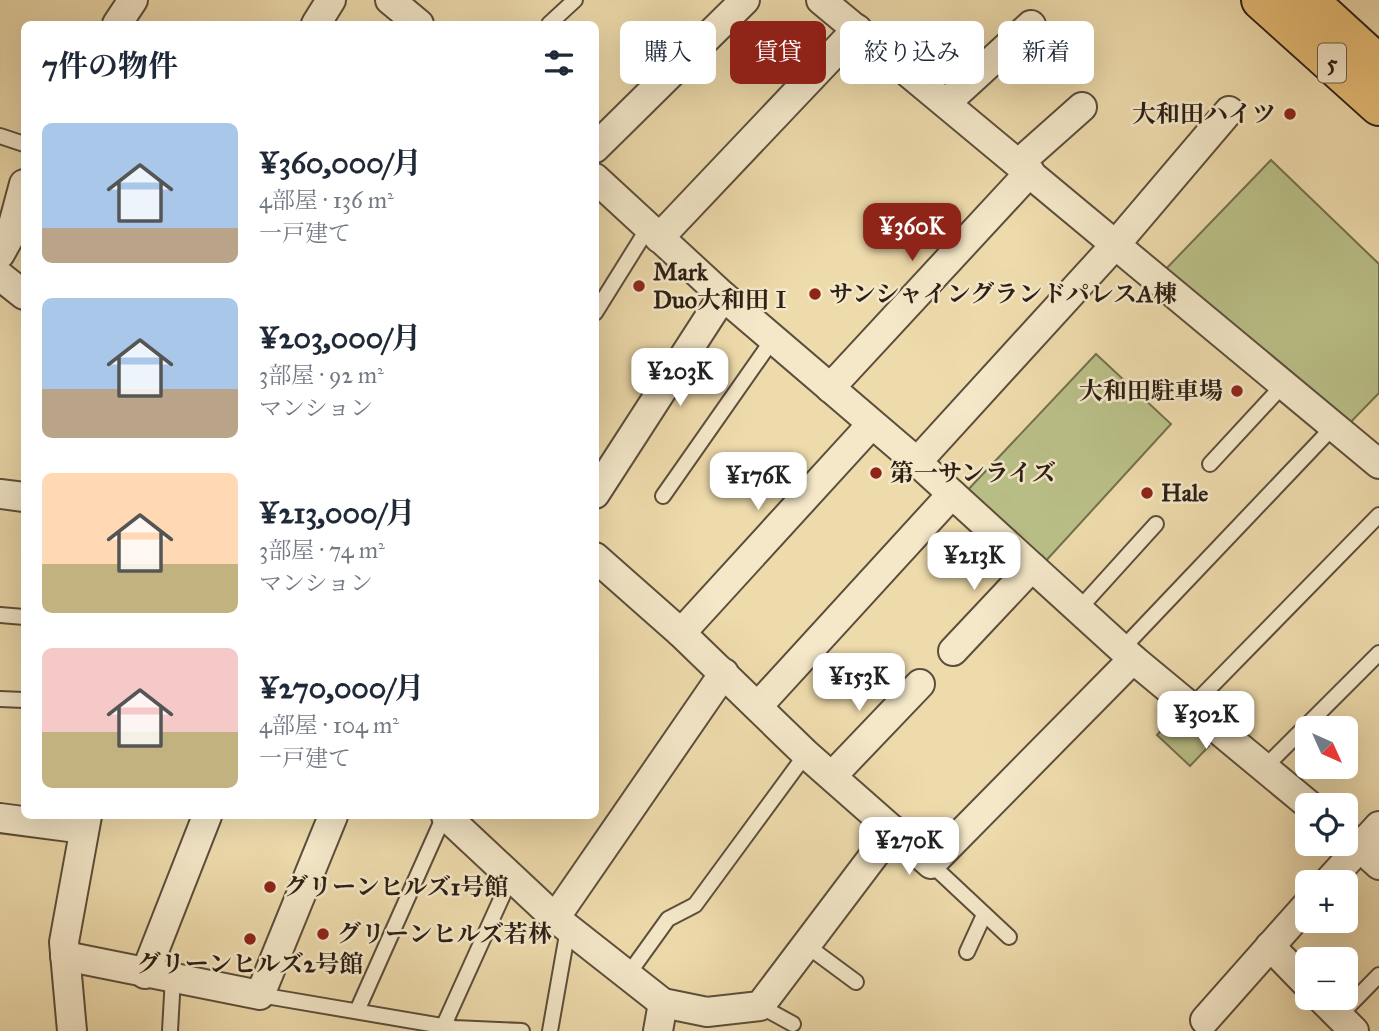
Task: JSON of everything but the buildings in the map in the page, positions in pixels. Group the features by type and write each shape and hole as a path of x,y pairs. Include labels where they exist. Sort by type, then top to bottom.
{"main road":[{"name":"5","path":"1261,0 1375,85"},
{"name":"5","path":"1308,0 1375,85"}],"street":[{"path":"119,21 133,0"},
{"path":"318,21 331,0"},
{"path":"599,144 745,0"},
{"path":"821,0 846,21"},
{"path":"395,1 416,21"},
{"path":"654,233 840,47"},
{"path":"946,103 998,56"},
{"path":"923,84 1379,464"},
{"path":"830,388 1024,168 1082,107"},
{"path":"917,462 1116,243 1229,111"},
{"path":"599,186 871,425 917,462 1128,654 1295,793"},
{"path":"3,241 21,192"},
{"path":"0,276 21,293"},
{"path":"599,488 723,296"},
{"path":"681,633 871,425"},
{"path":"0,494 21,497"},
{"path":"758,706 951,494"},
{"path":"599,561 724,673 806,754 931,864 1128,654"},
{"path":"953,651 1032,567"},
{"path":"562,924 724,673"},
{"path":"833,775 920,684"},
{"path":"0,818 21,819"},
{"path":"22,819 86,822 64,942 72,1031"},
{"path":"145,974 206,819"},
{"path":"65,956 260,995 332,819"},
{"path":"448,819 562,924 663,1003 707,1012 760,1006 893,830"},
{"path":"1340,870 1362,849 1379,826"},
{"path":"1205,1020 1295,918"},
{"path":"1270,946 1295,972"},
{"path":"658,1031 663,1003"}],"lane":[{"path":"552,21 575,0"},
{"path":"0,136 21,143"},
{"path":"599,308 654,233"},
{"path":"663,496 773,339"},
{"path":"1210,464 1284,384"},
{"path":"1128,654 1334,426"},
{"path":"1191,707 1379,515"},
{"path":"1079,608 1156,524"},
{"path":"0,615 21,617"},
{"path":"1264,768 1379,653"},
{"path":"0,699 21,700"},
{"path":"627,976 668,919 695,905 806,754"},
{"path":"356,1011 444,819"},
{"path":"931,864 1009,937"},
{"path":"450,1028 511,877"},
{"path":"967,952 984,915"},
{"path":"550,1031 562,924"},
{"path":"806,945 856,982"},
{"path":"1338,1015 1379,975"},
{"path":"170,1031 173,977"},
{"path":"260,995 450,1028 522,1031"},
{"path":"760,1006 793,1024"}],"green space":[{"path":"1271,160 1379,264 1379,393 1344,429 1162,273"},
{"path":"1096,354 1171,424 1043,564 964,494"},
{"path":"1176,715 1209,746 1190,766 1157,735"}],"place":[{"name":"大和田ハイツ","path":"1290,114"},
{"name":"Mark Duo大和田Ⅰ","path":"639,286"},
{"name":"サンシャイングランドパレスA棟","path":"815,294"},
{"name":"大和田駐車場","path":"1237,391"},
{"name":"第一サンライズ","path":"876,473"},
{"name":"Hale","path":"1147,493"},
{"name":"グリーンヒルズ1号館","path":"270,887"},
{"name":"グリーンヒルズ若林","path":"323,934"},
{"name":"グリーンヒルズ2号館","path":"250,939"}]}
